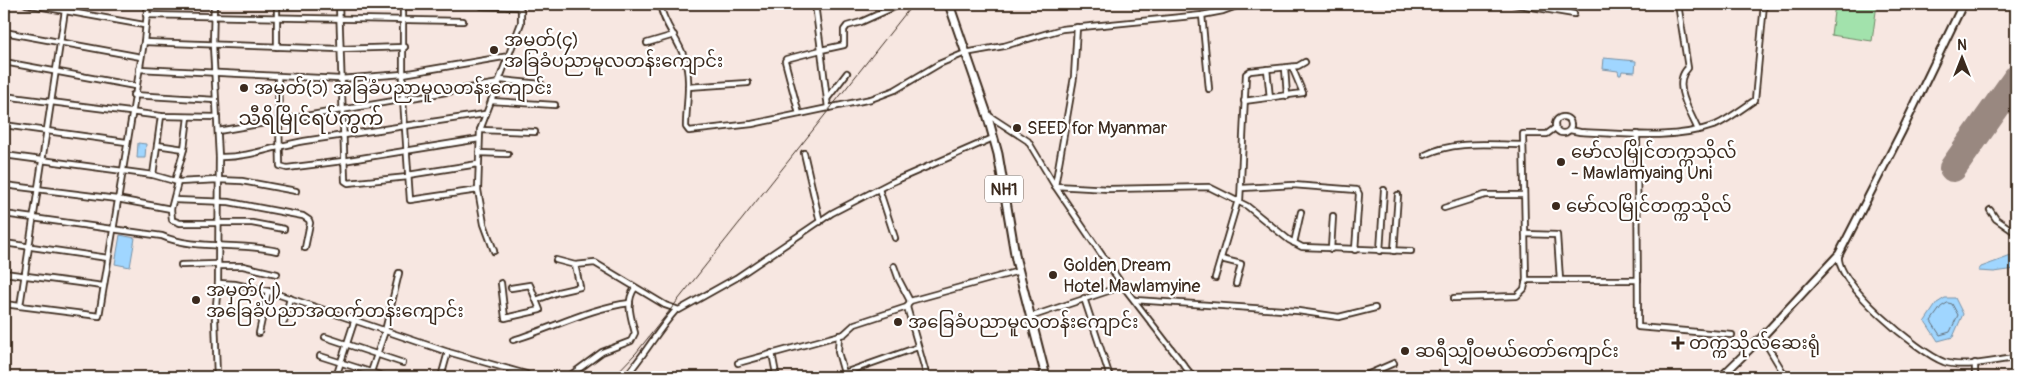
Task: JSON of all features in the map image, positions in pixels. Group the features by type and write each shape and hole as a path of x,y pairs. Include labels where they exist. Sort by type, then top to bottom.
{"highway":[{"name":"NH1","path":"949,4 987,114 1019,272 1046,375"}],"main road":[{"path":"1721,377 1762,337 1839,254 1902,133 1962,4"}],"street":[{"path":"26,4 144,25"},
{"path":"20,306 66,4"},
{"path":"4,304 98,316 135,86 144,42 144,25 148,4"},
{"path":"214,4 213,45 219,157 218,283 215,317 217,377"},
{"path":"277,4 277,47"},
{"path":"339,4 343,161 344,178 348,183 408,176 478,164"},
{"path":"403,4 405,47 403,99 410,200 478,190"},
{"path":"482,4 482,6 518,7 521,10 521,23 480,130 478,190 484,224 494,251"},
{"path":"660,4 664,17 674,34 684,58 688,87 686,127 689,131 752,124 871,99 895,90 939,64 965,53 1004,46 1062,29 1202,15 1223,11 1242,4"},
{"path":"815,4 828,108"},
{"path":"799,114 786,59 844,45 844,30 847,26 861,22 901,4"},
{"path":"1514,4 1574,14"},
{"path":"1678,4 1688,68 1683,72 1680,82 1698,130"},
{"path":"1555,128 1561,133 1570,130 1637,134 1698,130 1718,124 1755,100 1764,4"},
{"path":"146,15 463,21"},
{"path":"1202,15 1209,89"},
{"path":"1054,186 1074,77 1077,27"},
{"path":"4,32 141,57"},
{"path":"646,43 674,34"},
{"path":"144,42 339,49 405,47"},
{"path":"139,69 340,79 403,74 509,56"},
{"path":"4,62 135,86"},
{"path":"1215,278 1242,188 1246,74 1250,71 1292,67 1305,62"},
{"path":"1244,101 1288,96 1304,92 1292,67"},
{"path":"1285,68 1288,96"},
{"path":"1267,69 1270,98"},
{"path":"827,99 847,73"},
{"path":"278,76 278,146 280,166 287,168 343,161 479,139"},
{"path":"218,131 500,81 541,84"},
{"path":"688,87 748,83"},
{"path":"134,95 215,100"},
{"path":"4,96 161,116 217,117"},
{"path":"491,101 555,105"},
{"path":"219,157 241,158 278,146 485,114"},
{"path":"987,114 1028,140 1054,186 1123,286 1191,377"},
{"path":"153,175 161,116"},
{"path":"188,117 184,148 171,209 172,220 180,223 252,223 284,228"},
{"path":"1454,298 1517,296 1522,292 1526,280 1523,134 1547,134 1555,128 1557,120 1564,117 1571,122 1570,130"},
{"path":"4,125 126,142"},
{"path":"480,130 535,132"},
{"path":"1637,134 1638,327 1732,335"},
{"path":"626,377 642,359 652,340 676,310 685,308 736,278 820,222 879,188 993,138"},
{"path":"1425,155 1442,147 1459,144 1523,144"},
{"path":"157,145 184,148"},
{"path":"479,153 508,154"},
{"path":"804,153 820,222"},
{"path":"4,154 153,175 176,182 242,181 296,191"},
{"path":"4,185 117,199 171,209"},
{"path":"1242,188 1293,185 1357,190 1359,194 1355,250"},
{"path":"1054,186 1109,189 1208,187 1239,201 1294,243 1306,248 1411,251"},
{"path":"879,188 895,238"},
{"path":"1380,251 1384,190"},
{"path":"1444,208 1485,195 1524,195"},
{"path":"1394,251 1398,196"},
{"path":"174,200 218,202 267,208 308,218 310,223 305,248"},
{"path":"1990,210 1996,219 2016,233"},
{"path":"1294,243 1301,212"},
{"path":"4,214 162,236 177,242 246,245 277,251"},
{"path":"1331,249 1333,216"},
{"path":"1525,234 1557,235 1560,280"},
{"path":"4,243 108,258"},
{"path":"1839,254 1838,262 1846,278 1887,321 1909,340 1943,362 1958,365 2016,358"},
{"path":"1221,258 1242,264 1236,284"},
{"path":"556,260 575,265 595,264 676,310"},
{"path":"181,265 243,266 277,274"},
{"path":"536,300 580,287 575,265"},
{"path":"894,266 910,302"},
{"path":"738,363 844,334 855,324 907,307 910,302 1019,272"},
{"path":"4,273 103,286"},
{"path":"371,372 385,331 400,273"},
{"path":"1526,280 1638,280"},
{"path":"218,283 235,284 268,291 354,322 448,352 526,374 529,377"},
{"path":"501,283 505,318 540,310 530,285 511,288"},
{"path":"1030,317 1123,286"},
{"path":"568,377 602,352 631,341 635,333 628,309 630,295 635,288"},
{"path":"259,333 268,291"},
{"path":"284,322 290,298"},
{"path":"1084,298 1110,377"},
{"path":"1135,300 1298,311 1339,317 1375,308"},
{"path":"513,340 540,332 604,306 630,303"},
{"path":"907,307 927,377"},
{"path":"336,377 354,322"},
{"path":"839,335 838,352 844,373 918,346"},
{"path":"325,337 403,363"},
{"path":"1762,337 1786,377"},
{"path":"441,377 448,352"},
{"path":"764,377 776,374 772,353"},
{"path":"320,356 386,377"},
{"path":"1974,377 1975,362"},
{"path":"1362,377 1394,363"},
{"path":"1034,377 1046,375"}],"green space":[{"path":"1835,4 1877,4 1872,41 1831,35"}],"water":[{"path":"1604,58 1636,61 1635,72 1622,71 1621,75 1619,75 1618,71 1603,69"},
{"path":"138,143 146,144 145,158 137,158"},
{"path":"120,235 135,238 130,267 115,264"},
{"path":"2016,256 2016,269 1994,272 1978,271 1981,267"},
{"path":"1945,298 1955,298 1963,314 1953,337 1938,341 1925,321 1937,303"}],"runway":[{"path":"1953,168 2016,79"}],"railway":[{"path":"613,377 636,353 913,4"}],"place":[{"name":"အမှတ်(၄) အခြခံပညာမူလတန်းကျောင်း","path":"494,50"},
{"name":"အမှတ်(၁) အခြခံပညာမူလတန်းကျောင်း","path":"244,88"},
{"name":"SEED for Myanmar","path":"1017,128"},
{"name":"မော်လမြိုင်တက္ကသိုလ် - Mawlamyaing Uni","path":"1561,162"},
{"name":"မော်လမြိုင်တက္ကသိုလ်","path":"1556,206"},
{"name":"Golden Dream Hotel Mawlamyine","path":"1053,275"},
{"name":"အမှတ်(၂) အခြေခံပညာအထက်တန်းကျောင်း","path":"196,300"},
{"name":"အခြေခံပညာမူလတန်းကျောင်း","path":"898,322"},
{"name":"တက္ကသိုလ်ဆေးရုံ","path":"1678,343"},
{"name":"ဆရီသျှီဝမယ်တော်ကျောင်း","path":"1405,351"}],"district":[{"name":"သီရိမြိုင်ရပ်ကွက်","path":"311,118"}]}
